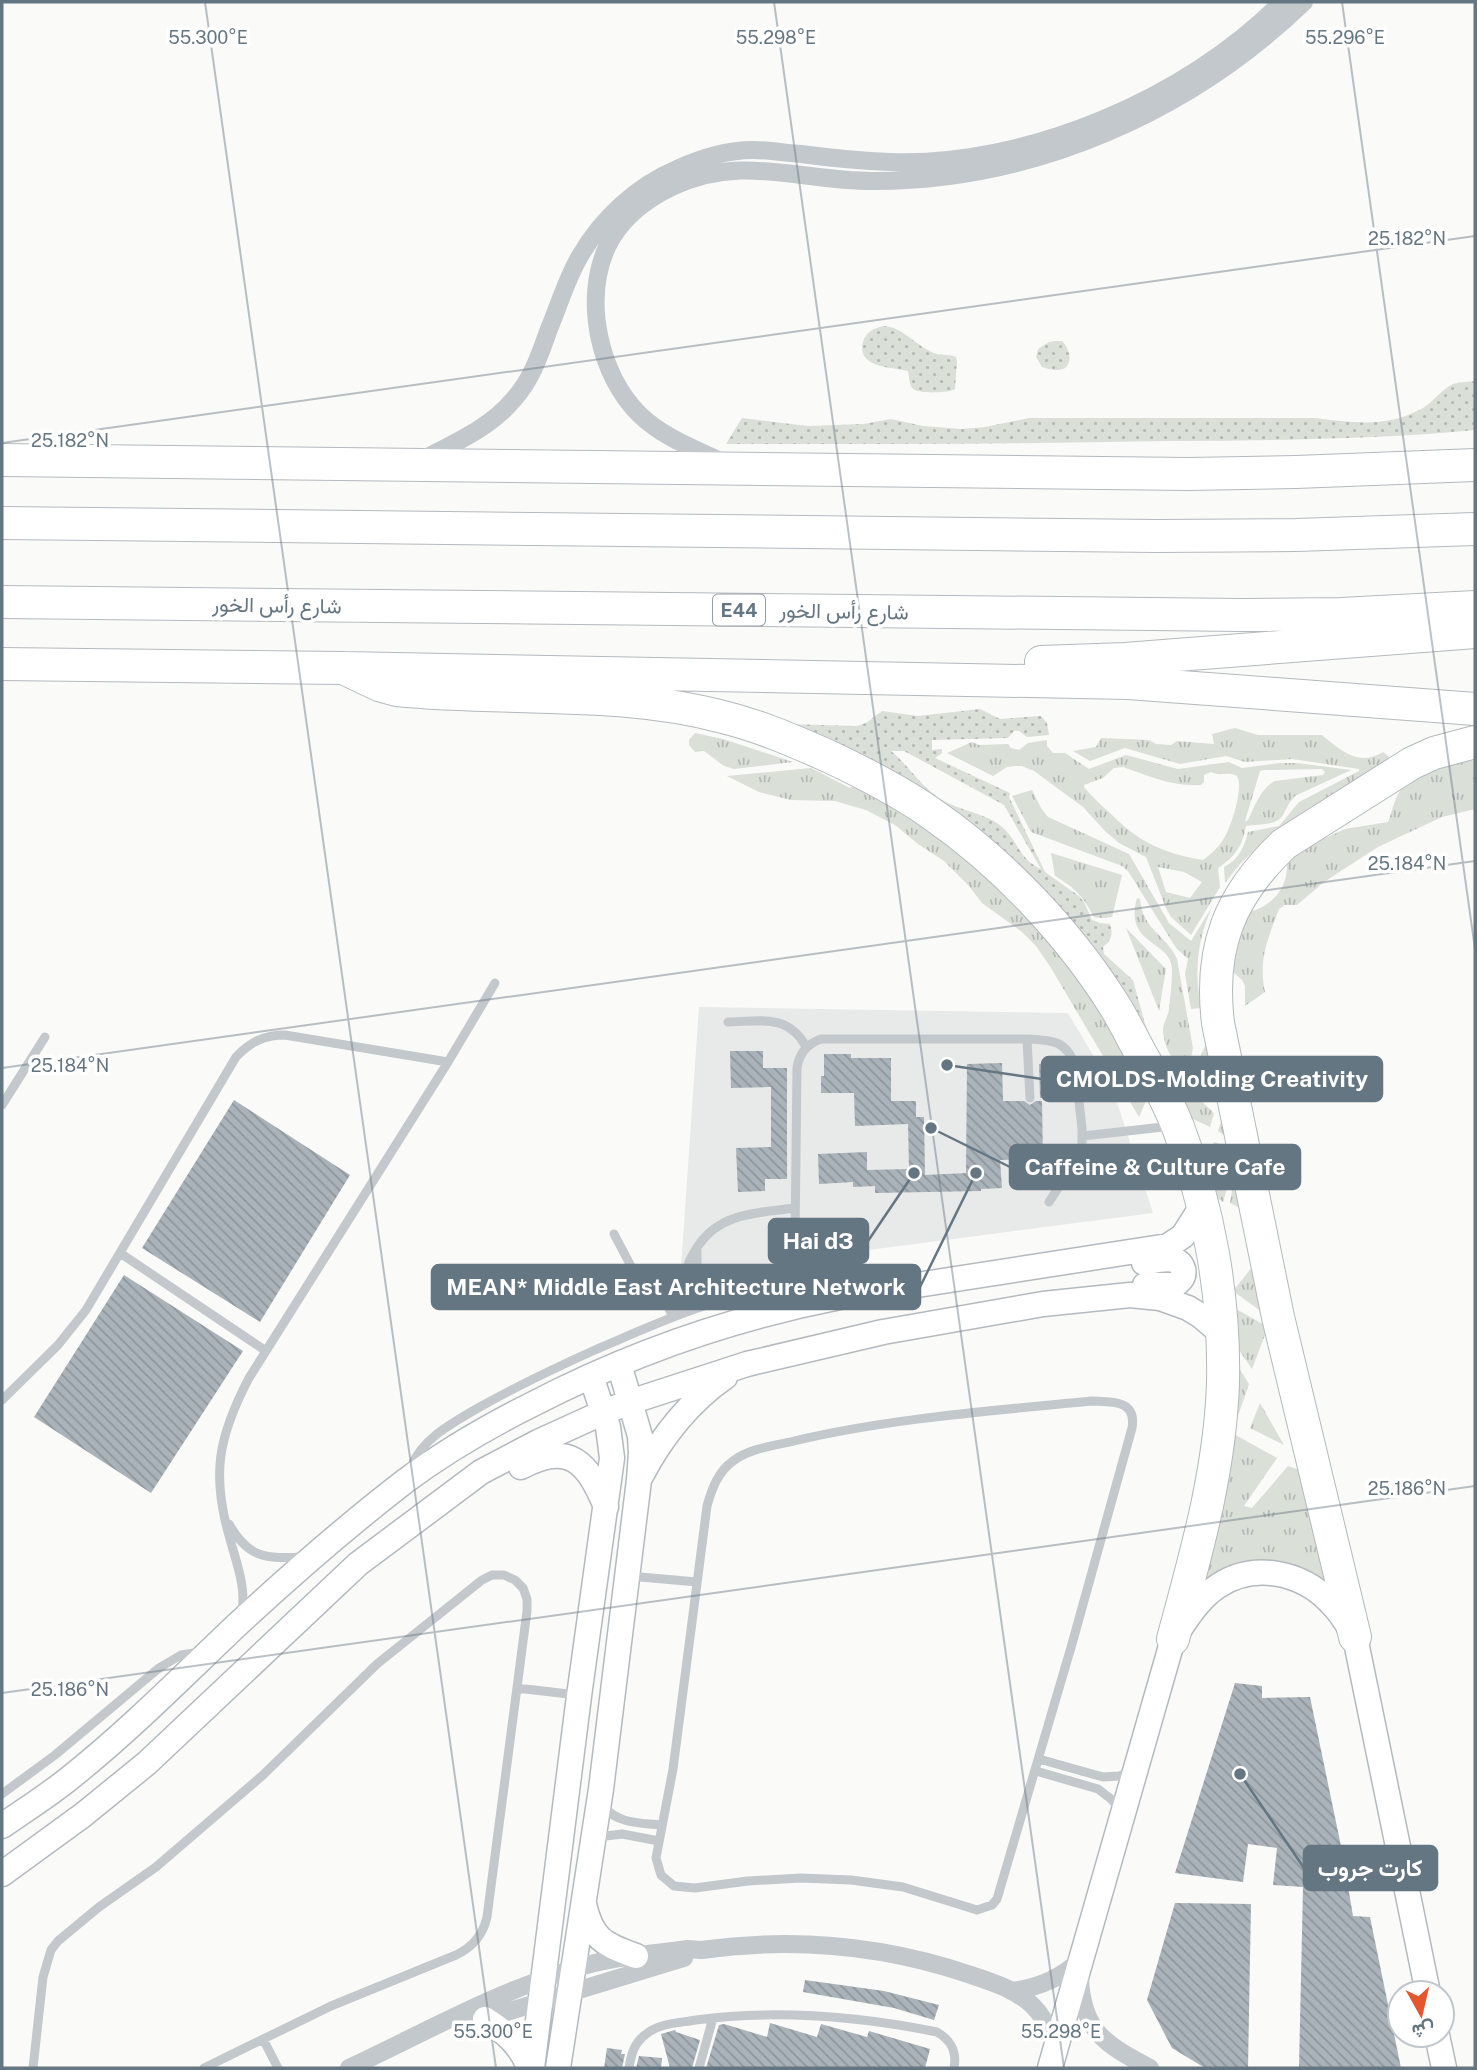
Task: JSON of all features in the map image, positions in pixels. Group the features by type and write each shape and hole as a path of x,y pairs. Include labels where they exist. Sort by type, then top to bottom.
{"highway":[{"path":"2,460 1189,474 1475,465"},
{"path":"2,523 1156,536 1475,529"},
{"name":"شارع رأس الخور","path":"2,602 1243,615 1341,614 1475,607"},
{"path":"877,678 904,667 933,663 1125,659 1475,632"},
{"path":"2,664 1128,683 1475,709"},
{"path":"343,668 379,685 397,690 619,699 691,709 765,730 870,776 902,794 960,834 1010,880 1067,940 1116,1008 1177,1125 1202,1206 1219,1294 1223,1380 1214,1474 1205,1521 1173,1639"},
{"path":"1355,1637 1278,1317 1218,1023 1215,991 1217,958 1226,925 1243,891 1268,859 1284,844 1412,763 1434,753 1475,742"}],"street":[{"path":"413,465 486,425 514,399 535,366 580,256 607,219 656,179 694,162 732,152 767,150 894,162 956,158 1027,144 1116,114 1184,80 1241,39 1282,2"},
{"path":"737,470 650,424 619,388 605,358 600,342 596,306 601,267 613,237 642,205 693,179 733,170 775,171 841,180 906,180 988,169 1050,153 1126,124 1199,85 1269,34 1304,2"},
{"path":"2,1874 83,1815 147,1763 358,1564 481,1472 604,1412 610,1394 631,1382 804,1315 840,1297 1154,1250 1175,1243 1189,1228 1202,1206"},
{"path":"1082,1300 1095,1289 1132,1285 1171,1286 1180,1282 1183,1277 1182,1267 1175,1260 1109,1266 1089,1259"},
{"path":"2,1826 70,1778 149,1709 313,1557 406,1481 483,1430 591,1376 631,1382 747,1364 963,1316 1130,1295 1160,1298 1188,1308 1222,1333"},
{"path":"639,1480 684,1411 713,1385 747,1364"},
{"path":"531,2068 612,1458 604,1412 591,1376"},
{"path":"558,2068 600,1800 639,1480 640,1436 631,1382"},
{"path":"358,1564 375,1538 433,1492 475,1463 578,1407 579,1397 576,1392 565,1387"},
{"path":"429,1510 461,1501 534,1461 557,1455 569,1458 588,1471 597,1484 606,1507"},
{"path":"1053,2058 1173,1639 1202,1599 1218,1586 1236,1577 1256,1572 1276,1573 1314,1588 1330,1601 1355,1637 1425,1979"},
{"path":"583,1899 589,1923 598,1937 613,1948 636,1956"},
{"path":"432,2029 452,2028 485,2019 541,1991 572,1969 598,1962 688,1949 807,1943 876,1950 945,1966 1011,1991 1032,2005 1047,2025 1053,2058"},
{"path":"349,2068 432,2029 541,1991 568,1993 688,1957 701,1950"},
{"path":"1011,1991 1044,1984 1063,1974 1080,1960"},
{"path":"1080,1960 1082,2001 1095,2031 1111,2046 1150,2068"},
{"path":"485,2019 515,2042 531,2068"},
{"path":"1440,2049 1444,2068"}],"lane":[{"path":"241,1622 243,1588 218,1485 223,1440 229,1419 266,1351 495,983"},
{"path":"728,1022 777,1022 801,1037 806,1047"},
{"path":"2,1400 43,1362 72,1328 244,1048 254,1041 285,1035 448,1062"},
{"path":"2,1104 45,1037"},
{"path":"796,1237 797,1068 801,1053 806,1047 813,1042 830,1038 1027,1039 1055,1042 1065,1048 1074,1066 1083,1136 1078,1157 1049,1202"},
{"path":"1027,1039 1030,1098"},
{"path":"1083,1136 1177,1125"},
{"path":"673,1317 681,1305 689,1263 711,1231 734,1217 795,1208"},
{"path":"614,1234 632,1268 654,1279 673,1317"},
{"path":"697,1248 700,1287 706,1297 717,1303"},
{"path":"120,1253 266,1351"},
{"path":"406,1481 424,1446 452,1423 533,1378 673,1317 758,1292 788,1289 817,1291 840,1297"},
{"path":"1091,1401 1123,1404 1134,1419 1001,1892 992,1905 985,1908 969,1908 903,1887 851,1880 801,1878 683,1888 674,1886 661,1875 656,1858 673,1769 697,1583 707,1506 712,1489 721,1473 734,1460 750,1452 824,1434 891,1423 1091,1401"},
{"path":"222,1510 239,1541 256,1553 268,1558 313,1557"},
{"path":"33,2068 43,1977 51,1950 58,1941 99,1907 156,1867 263,1775 377,1664 482,1580 492,1575 504,1575 515,1580 523,1588 527,1599 487,1917 478,1939 456,1955 331,2006 204,2068"},
{"path":"627,1576 697,1583"},
{"path":"2,1794 55,1755 169,1660 194,1652 210,1651"},
{"path":"517,1688 579,1696"},
{"path":"1039,1759 1103,1777 1119,1776 1136,1770"},
{"path":"1036,1771 1098,1789 1111,1799 1123,1814"},
{"path":"600,1800 604,1808 617,1818 662,1825"},
{"path":"593,1838 622,1833 659,1841"},
{"path":"629,2068 637,2043 652,2030 674,2023 766,2014 818,2014 937,2032 945,2036 954,2050 954,2068"},
{"path":"699,2068 713,2018"},
{"path":"263,2039 278,2068"}],"shaded area":[{"path":"699,1007 1068,1013 1112,1087 1153,1213 838,1254 680,1282"}],"green space":[{"path":"884,326 903,333 934,353 956,357 955,389 916,391 911,385 908,371 870,362 862,351 864,339 871,331"},
{"path":"1055,341 1062,341 1069,354 1068,365 1060,370 1042,367 1036,357 1038,349"},
{"path":"1475,381 1475,430 1283,440 726,444 742,418 808,426 863,424 891,419 923,426 962,429 1029,418 1316,418 1357,422 1384,421 1397,419 1423,408 1453,384"},
{"path":"980,709 1000,719 1041,716 1047,723 1049,735 1027,737 1014,731 1008,738 932,740 932,750 942,749 942,753 935,758 1010,793 1009,797 1045,872 1079,896 1092,920 1110,924 1111,937 1103,947 1104,954 1133,980 1145,1024 1158,1055 1073,931 787,724 857,726 882,711 918,716","holes":["891,751 904,751 1004,805 1041,869 1023,855 1001,826 988,818 949,804 928,789"]},
{"path":"1235,728 1258,735 1322,735 1351,755 1366,758 1383,752 1392,759 1271,834 1225,883 1224,867 1240,852 1248,832 1279,826 1299,802 1359,769 1292,759 1245,762 1226,756 1180,764 1125,748 1090,761 1073,751 1096,747 1101,738 1149,740 1156,744 1171,745 1177,741 1214,744 1212,734"},
{"path":"695,733 723,739 793,762 734,769 724,766 704,751 695,752 689,745 689,740"},
{"path":"1047,740 1047,746 1053,753 1065,753 1089,769 1126,755 1178,769 1229,762 1242,768 1297,763 1351,770 1295,796 1280,819 1246,826 1237,850 1218,868 1220,887 1191,935 1171,917 1146,857 1119,843 1083,807 1034,771 1022,766 1007,767 993,776 947,753 972,742 979,745 1008,744 1019,750 1028,743","holes":["1123,767 1161,780 1191,785 1201,785 1204,775 1211,772 1237,776 1239,789 1236,808 1221,843 1203,860 1164,850 1132,832 1084,787 1103,778 1114,768","1322,769 1325,772 1323,775 1275,781 1270,784 1245,821 1260,771","1158,867 1184,872 1202,882 1190,898 1166,892"]},
{"path":"1475,759 1475,809 1442,817 1378,847 1324,882 1297,905 1285,905 1279,909 1263,959 1265,992 1245,1006 1245,986 1232,971 1230,962 1249,912 1266,905 1283,886 1287,859 1345,829 1388,822 1400,791 1413,779 1434,770"},
{"path":"811,768 850,788 859,782 980,866 1074,966 1149,1094 1139,1117 1036,946 1022,932 982,903 944,861 895,825 866,810 835,801 791,800 759,792 727,776"},
{"path":"1032,790 1048,817 1129,854 1169,923 1191,941 1212,907 1198,957 1201,1008 1191,1009 1185,974 1188,959 1176,948 1128,871 1122,866 1031,832 1012,796"},
{"path":"1051,853 1122,875 1112,917 1094,917 1078,893 1055,876"},
{"path":"1137,898 1140,899 1145,918 1177,959 1193,1048 1189,1067 1174,1059 1165,1042 1163,1030 1169,1009 1172,971 1165,953 1142,934 1137,926"},
{"path":"1126,928 1166,969 1159,1011"},
{"path":"1208,1040 1234,1142 1218,1131 1225,1109 1191,1075"},
{"path":"1157,1059 1214,1113 1210,1127 1180,1113"},
{"path":"1214,1142 1230,1147 1234,1142 1246,1211 1230,1203 1234,1177 1231,1176 1223,1202 1208,1192 1207,1163"},
{"path":"1257,1261 1265,1314 1233,1291"},
{"path":"1229,1305 1268,1327 1252,1369 1232,1340"},
{"path":"1229,1352 1249,1384 1232,1433 1277,1458 1244,1506 1252,1508 1288,1466 1305,1472 1336,1597 1315,1581 1203,1589"},
{"path":"1260,1403 1284,1445 1250,1428"}],"building":[{"path":"730,1051 763,1051 763,1068 787,1068 787,1179 765,1179 765,1191 738,1192 736,1148 771,1147 771,1087 731,1088"},
{"path":"824,1054 851,1054 851,1058 891,1058 891,1101 916,1101 916,1117 924,1117 925,1175 966,1173 967,1064 1002,1063 1003,1101 1024,1101 1030,1105 1042,1101 1043,1159 1000,1160 1002,1188 981,1191 875,1193 875,1186 853,1187 853,1182 819,1184 818,1154 867,1152 867,1170 909,1169 908,1124 855,1126 854,1093 821,1093"},
{"path":"1039,1064 1053,1064 1054,1097 1040,1098"},
{"path":"234,1100 350,1175 260,1322 142,1248"},
{"path":"124,1275 243,1351 151,1493 34,1417"},
{"path":"1235,1683 1262,1686 1262,1698 1310,1697 1353,1916 1370,1917 1386,1995 1386,2049 1397,2049 1401,2068 1299,2068 1303,1887 1273,1885 1277,1848 1248,1844 1243,1882 1175,1873"},
{"path":"1175,1903 1251,1904 1248,2068 1205,2068 1172,2048 1147,2000"},
{"path":"805,1980 884,1991 939,2005 934,2020 894,2008 803,1992"},
{"path":"770,2023 817,2037 821,2024 867,2037 869,2031 930,2049 925,2068 706,2068 719,2025 724,2024 767,2037"},
{"path":"675,2030 700,2040 692,2068 670,2068 661,2034"},
{"path":"607,2048 622,2050 621,2054 625,2054 622,2068 604,2068"},
{"path":"639,2056 662,2058 661,2068 636,2068"}],"place":[{"name":"CMOLDS-Molding Creativity","path":"947,1065"},
{"name":"Caffeine & Culture Cafe","path":"931,1128"},
{"name":"Hai d3","path":"914,1173"},
{"name":"MEAN* Middle East Architecture Network","path":"976,1173"},
{"name":"كارت جروب","path":"1240,1774"}]}
